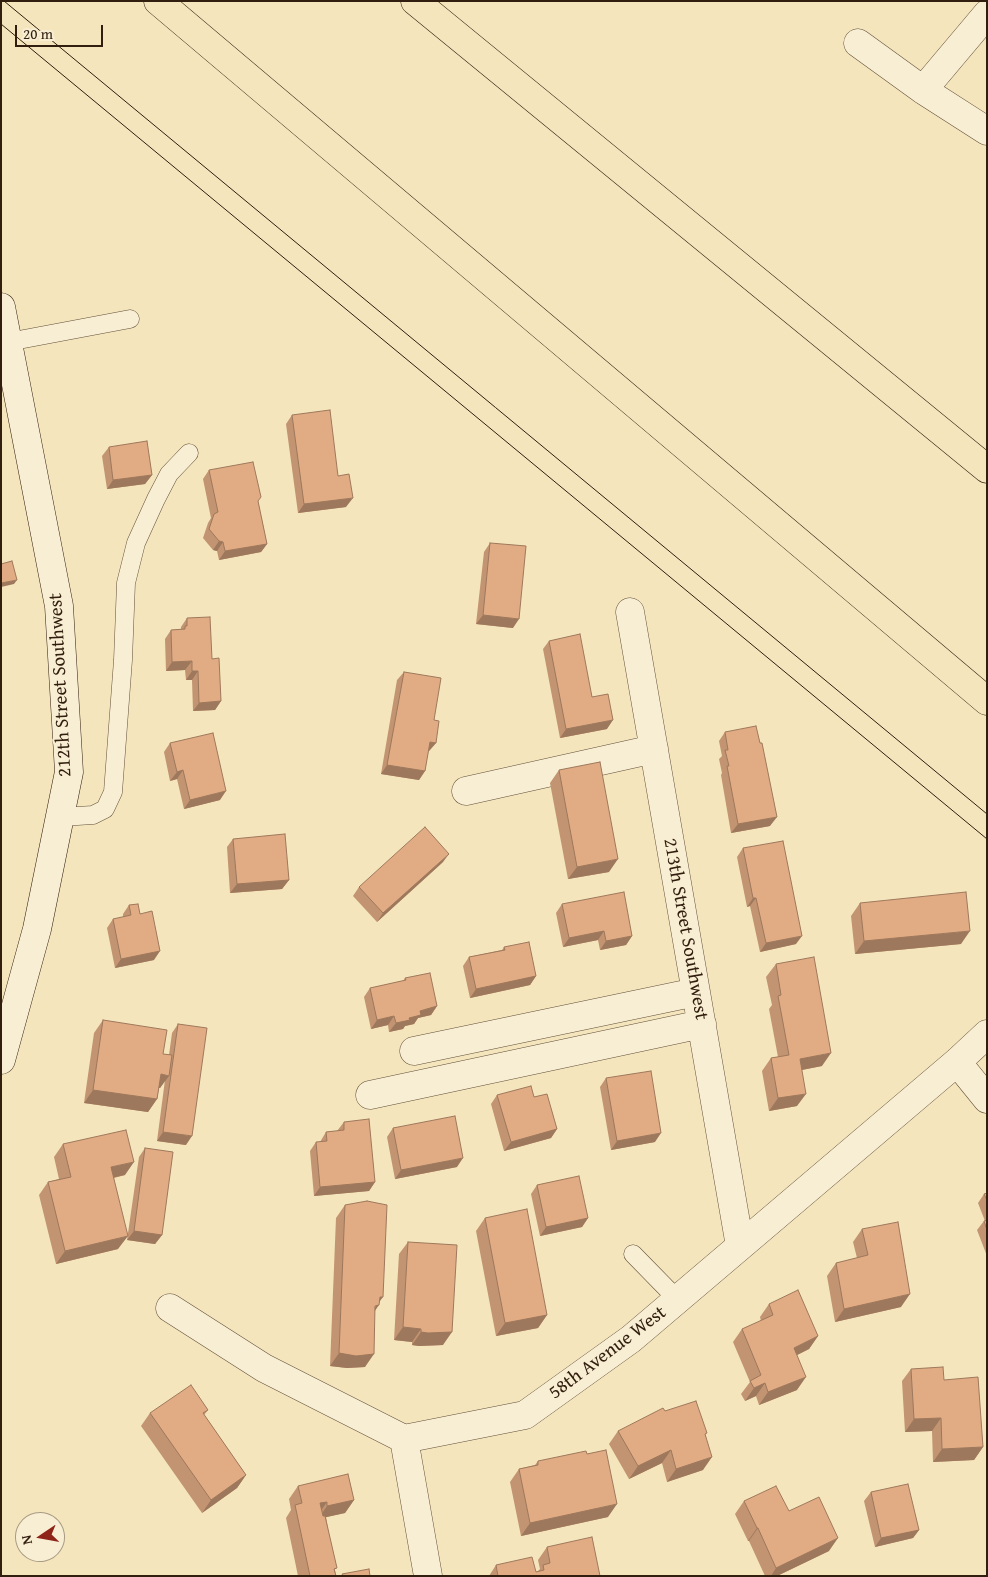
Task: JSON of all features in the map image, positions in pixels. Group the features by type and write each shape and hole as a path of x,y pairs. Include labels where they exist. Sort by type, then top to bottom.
{"highway":[{"path":"158,1 987,701"},
{"path":"415,1 987,469"}],"street":[{"path":"923,90 987,14"},
{"path":"858,43 923,90 987,132"},
{"name":"212th Street Southwest","path":"1,307 59,606 69,772 37,929 1,1060"},
{"name":"213th Street Southwest","path":"630,612 740,1246"},
{"path":"466,791 654,748"},
{"path":"414,1051 696,992"},
{"path":"370,1095 702,1024"},
{"name":"58th Avenue West","path":"404,1439 525,1415 631,1339 957,1062 987,1034"},
{"path":"957,1062 987,1100"},
{"path":"170,1308 264,1368 404,1439 428,1576"}],"lane":[{"path":"8,342 130,318"},
{"path":"60,817 93,815 105,809 113,792 123,660 126,583 136,542 156,499 169,474 189,453"},
{"path":"633,1254 678,1300"}],"building":[{"path":"330,410 338,476 349,474 353,498 304,504 292,415"},
{"path":"147,441 152,475 113,480 109,447"},
{"path":"253,462 261,497 258,501 267,544 225,551 223,542 219,541 209,529 214,514 218,512 209,470"},
{"path":"490,543 526,546 519,619 483,615"},
{"path":"12,561 17,580 1,583 1,564"},
{"path":"210,617 212,659 219,658 221,701 199,703 198,671 192,671 192,661 172,662 171,630 185,629 187,618"},
{"path":"580,634 592,697 608,694 613,720 566,729 549,641"},
{"path":"404,672 441,678 434,720 439,721 436,743 430,742 425,771 387,765"},
{"path":"756,726 760,743 762,743 777,817 738,824 727,766 729,766 725,750 728,750 725,732"},
{"path":"213,733 226,791 190,800 183,770 177,772 170,743"},
{"path":"600,762 618,859 577,867 559,770"},
{"path":"425,827 449,854 383,913 359,887"},
{"path":"285,834 289,880 237,884 233,839"},
{"path":"783,841 802,936 766,943 756,898 753,898 743,848"},
{"path":"624,892 632,936 606,941 604,931 569,938 562,904"},
{"path":"966,892 970,931 864,941 860,903"},
{"path":"138,904 140,914 152,911 160,951 121,959 113,919 131,915 129,905"},
{"path":"529,942 536,976 476,989 469,957 505,950 504,947"},
{"path":"814,957 831,1053 800,1059 806,1094 778,1098 771,1058 789,1055 778,996 781,995 776,964"},
{"path":"430,973 437,1006 420,1011 421,1015 409,1018 410,1020 396,1023 394,1016 377,1020 370,988"},
{"path":"103,1020 167,1030 163,1054 172,1055 169,1076 161,1074 157,1099 93,1090"},
{"path":"178,1024 207,1028 192,1136 163,1132"},
{"path":"651,1071 661,1133 617,1141 606,1078"},
{"path":"531,1086 534,1097 547,1094 557,1129 511,1142 497,1095"},
{"path":"455,1116 463,1158 401,1170 393,1128"},
{"path":"369,1119 375,1182 320,1187 316,1142 327,1141 326,1132 344,1130 344,1122"},
{"path":"126,1130 134,1162 111,1167 128,1236 65,1251 48,1182 71,1177 63,1144"},
{"path":"145,1148 173,1152 162,1235 134,1231"},
{"path":"579,1176 588,1218 546,1227 537,1185"},
{"path":"367,1201 387,1205 383,1297 380,1297 379,1305 375,1306 374,1354 356,1356 339,1353 345,1205"},
{"path":"527,1209 547,1315 505,1323 485,1218"},
{"path":"898,1222 910,1294 844,1309 836,1263 868,1255 862,1229"},
{"path":"408,1242 457,1245 452,1332 428,1333 421,1332 421,1329 403,1327"},
{"path":"798,1290 818,1336 794,1348 806,1377 768,1392 765,1383 754,1388 750,1381 761,1375 742,1329 773,1315 769,1304"},
{"path":"943,1367 944,1380 978,1377 983,1447 942,1449 941,1418 914,1419 911,1369"},
{"path":"191,1385 208,1410 203,1413 246,1475 211,1500 150,1413"},
{"path":"696,1401 707,1433 705,1434 712,1457 676,1469 671,1450 638,1466 618,1431 663,1408 665,1411"},
{"path":"606,1450 617,1504 530,1523 519,1469 538,1465 538,1461 586,1451 587,1454"},
{"path":"348,1474 354,1500 327,1506 327,1502 320,1503 323,1516 325,1516 337,1568 334,1569 336,1576 310,1576 295,1505 302,1503 298,1486"},
{"path":"908,1484 919,1530 881,1538 871,1492"},
{"path":"776,1486 789,1511 819,1497 838,1538 776,1568 744,1501"},
{"path":"592,1537 600,1576 498,1576 496,1565 532,1557 536,1572 544,1570 543,1565 550,1563 547,1547"},
{"path":"369,1569 370,1576 343,1576 342,1574"}],"tram line":[{"path":"4,1 987,814"},
{"path":"1,24 987,839"}]}
